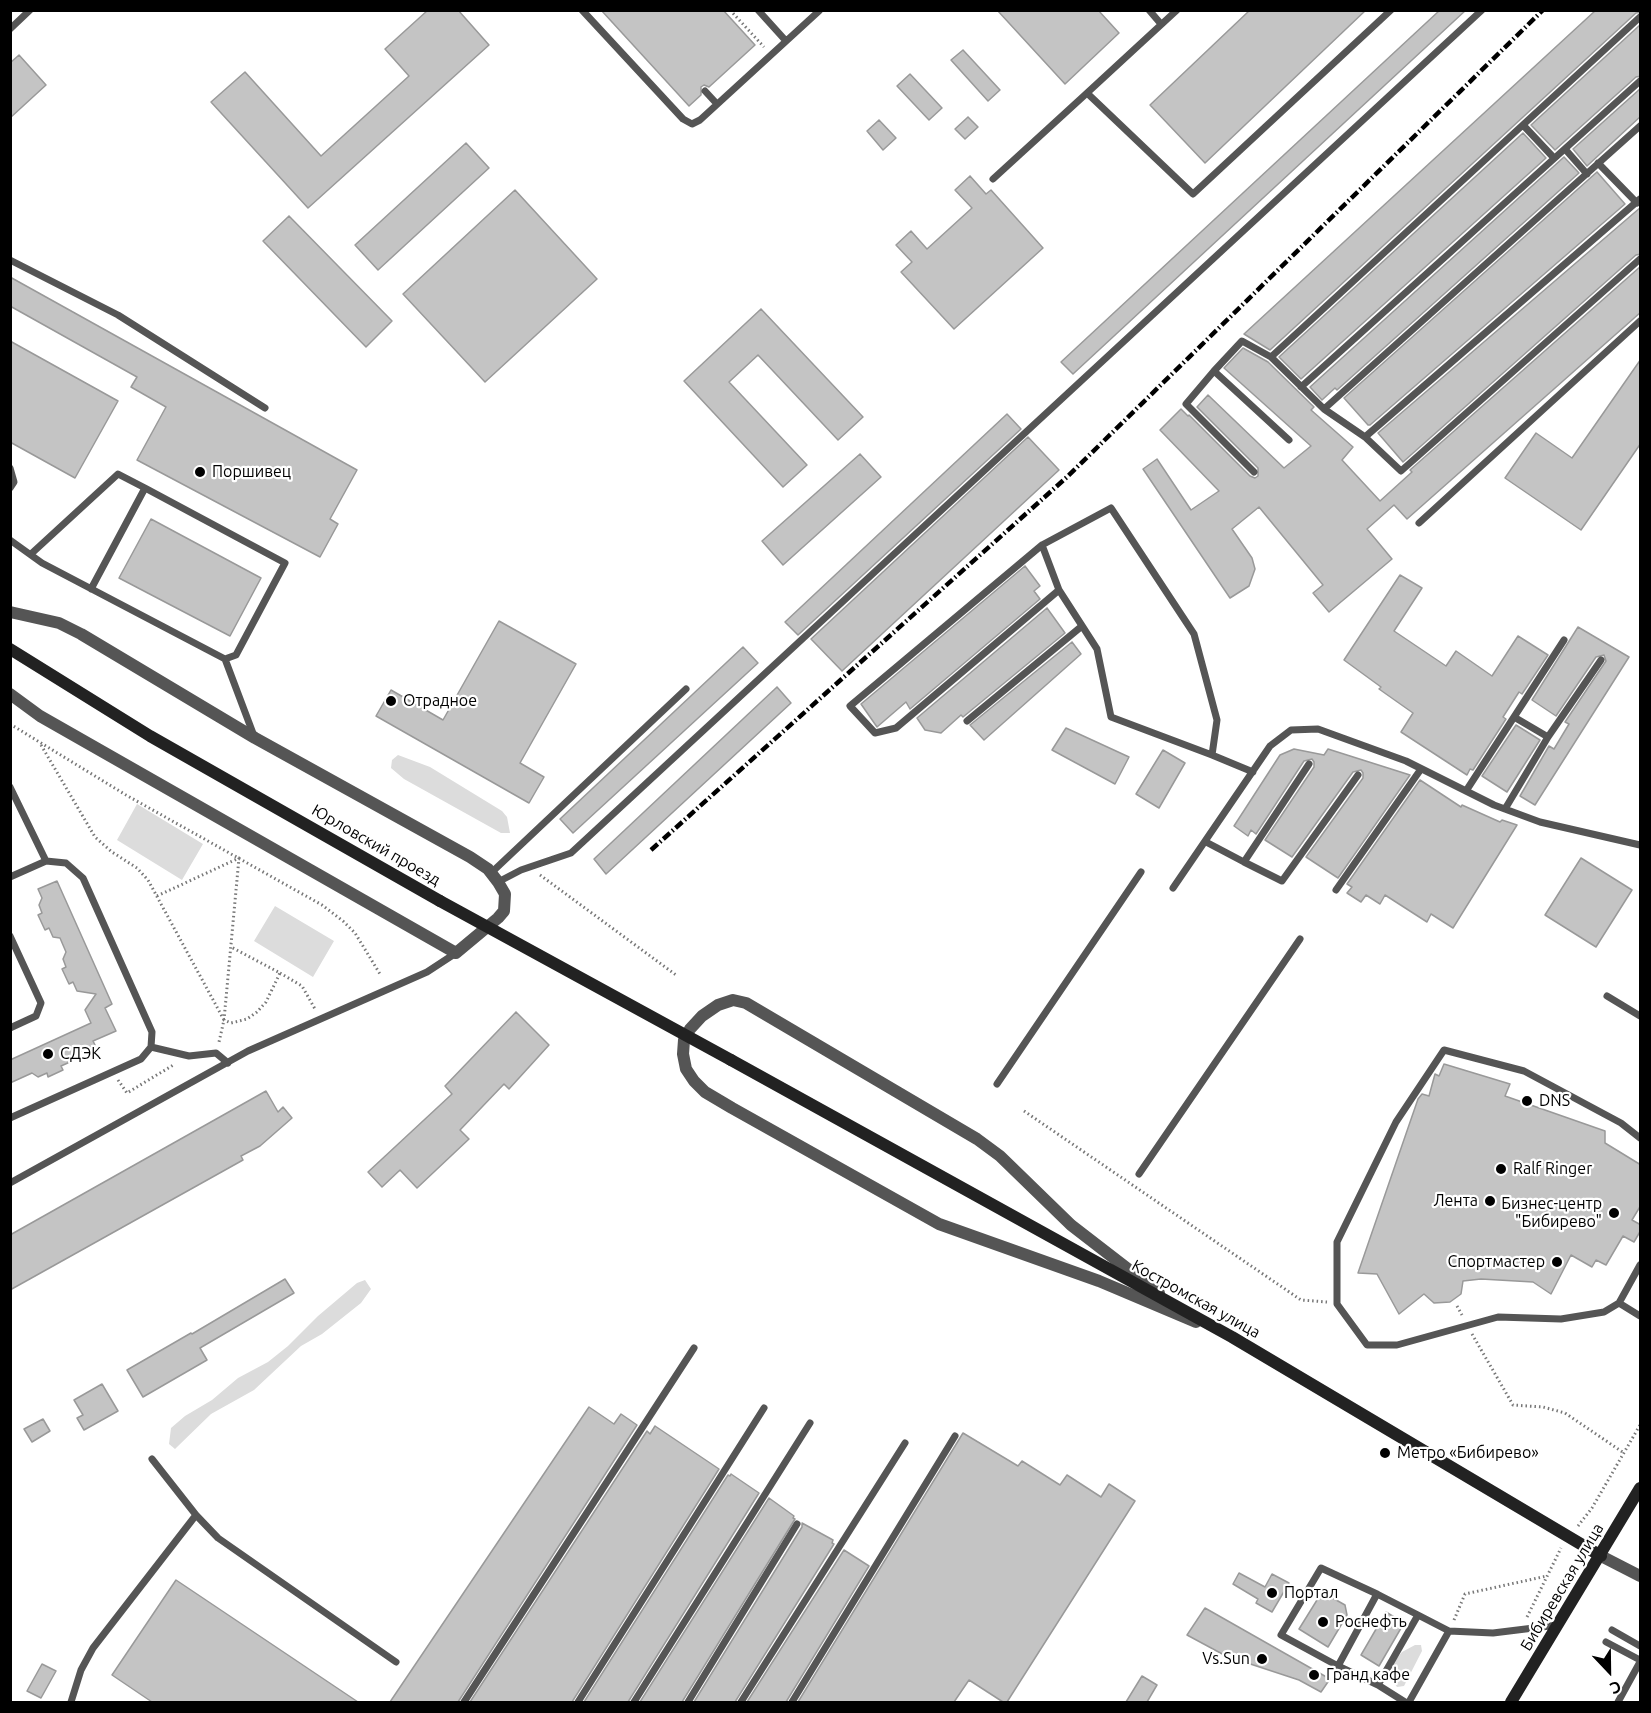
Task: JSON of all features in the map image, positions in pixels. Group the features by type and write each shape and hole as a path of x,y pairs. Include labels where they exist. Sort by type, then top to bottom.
{"main road":[{"name":"Юрловский проезд","path":"10,649 150,736 440,901 731,1060"},
{"name":"Костромская улица","path":"731,1060 1232,1337 1601,1556"},
{"name":"Бибиревская улица","path":"1511,1702 1641,1488"}],"street":[{"path":"10,612 59,623 81,634 255,738 470,857 495,878 505,894 504,910 498,918 456,952 40,716 10,694"},
{"path":"1182,1310 1071,1225 1000,1156 985,1145 746,1004 733,1000 718,1005 690,1029 684,1040 683,1054 686,1069 705,1092 732,1108 939,1224 1099,1281 1232,1337"},
{"name":"Костромская улица","path":"1601,1556 1641,1576"}],"lane":[{"path":"10,29 30,10"},
{"path":"582,10 687,123 696,123 819,10"},
{"path":"758,10 786,41"},
{"path":"1149,10 1161,24"},
{"path":"993,179 1176,10"},
{"path":"1087,93 1193,194 1391,10"},
{"path":"495,878 571,853 1482,10"},
{"path":"1270,357 1641,17"},
{"path":"1301,387 1641,81"},
{"path":"705,91 717,104"},
{"path":"1522,125 1554,159"},
{"path":"1324,409 1641,126"},
{"path":"1564,149 1587,174"},
{"path":"1365,437 1639,201 1598,163"},
{"path":"1254,472 1186,404 1242,341 1270,357 1324,409 1365,437 1401,471 1641,259"},
{"path":"10,260 118,315 265,408"},
{"path":"1419,523 1641,321"},
{"path":"1214,371 1289,440"},
{"path":"10,468 14,482 10,488"},
{"path":"31,554 118,474 285,563 236,656 225,659"},
{"path":"91,589 145,488"},
{"path":"1059,590 896,728 875,733 850,706 1042,545 1111,508 1194,634 1217,720 1212,755"},
{"path":"10,540 42,563 225,659 255,738"},
{"path":"1042,545 1059,590 1097,649 1110,717 1252,772"},
{"path":"967,721 1082,626"},
{"path":"1466,791 1564,639"},
{"path":"1505,809 1548,737 1601,660"},
{"path":"495,878 686,689"},
{"path":"1514,717 1548,737"},
{"path":"1173,888 1270,746 1291,730 1318,729 1406,762 1505,809 1540,822 1641,845"},
{"path":"1244,861 1309,764"},
{"path":"1336,890 1421,769"},
{"path":"1206,842 1282,881 1358,775"},
{"path":"10,787 45,861"},
{"path":"10,877 45,861 66,863 83,878 152,1032 151,1047 141,1059 10,1118"},
{"path":"997,1084 1141,872"},
{"path":"10,936 41,1003 36,1017 10,1028"},
{"path":"1139,1174 1300,939"},
{"path":"10,1183 248,1051 427,972 456,952"},
{"path":"1607,996 1641,1016"},
{"path":"151,1047 189,1056 216,1053 228,1063"},
{"path":"1641,1138 1621,1123 1524,1071 1444,1050 1396,1122 1337,1242 1337,1304 1367,1345 1397,1345 1498,1317 1561,1319 1604,1312 1619,1303 1641,1265"},
{"path":"1619,1303 1641,1316"},
{"path":"464,1702 694,1348"},
{"path":"578,1702 764,1408"},
{"path":"634,1702 810,1423"},
{"path":"792,1702 956,1436"},
{"path":"741,1702 905,1443"},
{"path":"152,1459 196,1515 218,1538 396,1662"},
{"path":"72,1702 81,1670 93,1648 196,1515"},
{"path":"688,1702 797,1524"},
{"path":"1449,1631 1407,1702 1281,1635 1321,1568 1449,1631 1493,1633 1558,1625"},
{"path":"1338,1666 1377,1594"},
{"path":"1378,1685 1418,1615"},
{"path":"1612,1630 1641,1646"},
{"path":"1606,1642 1641,1661 1618,1702"}],"path":[{"path":"730,10 771,55"},
{"path":"10,724 136,801 322,906 355,933 380,974"},
{"path":"40,744 95,837 112,852 137,868 148,880 224,1020 231,1023 247,1019 257,1012 266,1002 280,973"},
{"path":"157,896 239,858"},
{"path":"216,1053 224,1020 239,858"},
{"path":"532,869 676,975"},
{"path":"231,947 302,986 316,1011"},
{"path":"113,1072 127,1093 189,1056"},
{"path":"1024,1111 1301,1300 1337,1304"},
{"path":"1457,1306 1513,1405 1543,1407 1565,1413 1624,1453"},
{"path":"1521,1630 1558,1553 1592,1508 1641,1425"},
{"path":"1449,1631 1465,1594 1547,1576"}],"shaded area":[{"path":"398,755 430,767 502,811 507,817 510,833 501,833 404,779 391,768 392,760"},
{"path":"137,804 203,844 182,880 117,840"},
{"path":"275,906 334,941 313,977 254,941"},
{"path":"365,1280 371,1289 361,1303 322,1334 301,1346 254,1390 211,1414 175,1449 169,1444 171,1428 185,1416 212,1400 238,1378 268,1362 357,1283"},
{"path":"1415,1645 1421,1645 1422,1651 1404,1686 1397,1687 1391,1678 1393,1663 1402,1652"}],"building":[{"path":"428,10 458,10 489,45 308,208 211,102 245,72 321,156 409,76 385,49"},
{"path":"601,10 723,10 755,45 709,87 704,85 701,87 701,95 689,106"},
{"path":"997,10 1098,10 1119,33 1065,84"},
{"path":"1250,10 1366,10 1205,163 1150,105"},
{"path":"1440,10 1466,10 1073,374 1061,362"},
{"path":"1596,10 1641,10 1641,12 1636,13 1270,350 1244,334"},
{"path":"1641,24 1641,76 1636,77 1555,150 1531,125"},
{"path":"963,50 1000,90 988,101 951,60"},
{"path":"19,55 46,85 10,118 10,63"},
{"path":"910,74 942,108 929,120 897,86"},
{"path":"1641,88 1641,116 1587,166 1573,149"},
{"path":"968,117 978,127 965,139 955,129"},
{"path":"879,120 896,138 883,150 867,131"},
{"path":"1523,133 1546,158 1301,379 1279,357"},
{"path":"466,143 489,168 378,270 355,245"},
{"path":"1564,157 1579,173 1337,390 1335,388 1322,400 1310,387"},
{"path":"1597,172 1625,204 1368,425 1344,398"},
{"path":"970,176 986,194 991,190 1043,248 954,329 901,272 912,262 896,245 911,231 927,249 972,208 955,190"},
{"path":"515,190 597,279 485,382 403,294"},
{"path":"1641,207 1641,254 1636,255 1403,462 1378,433"},
{"path":"289,216 392,321 366,347 263,241"},
{"path":"1641,266 1641,312 1407,519 1394,505 1367,529 1392,559 1329,612 1313,593 1323,585 1259,507 1232,529 1252,558 1255,569 1249,586 1230,598 1143,469 1157,459 1191,510 1219,491 1160,430 1181,409 1250,476 1255,478 1258,476 1258,468 1197,407 1208,395 1284,468 1311,446 1224,368 1243,348 1268,362 1314,407 1311,410 1353,447 1342,460 1380,501 1412,472 1410,470"},
{"path":"10,277 357,470 330,519 338,524 320,557 137,460 166,407 131,387 137,377 10,306"},
{"path":"761,309 863,417 838,440 758,355 729,382 807,465 783,487 684,381"},
{"path":"10,341 118,401 75,478 10,442"},
{"path":"1641,359 1641,443 1581,530 1505,478 1536,433 1572,458"},
{"path":"1007,414 1021,429 798,635 785,622"},
{"path":"1028,437 1059,470 842,671 811,639"},
{"path":"860,454 881,477 783,565 762,541"},
{"path":"151,519 261,578 230,636 119,578"},
{"path":"1025,566 1040,586 1034,591 1040,599 910,709 906,702 877,727 861,704"},
{"path":"1400,575 1422,588 1394,631 1446,666 1456,651 1492,676 1518,636 1548,655 1522,694 1519,692 1503,717 1506,719 1473,770 1470,769 1467,775 1401,732 1413,713 1344,660"},
{"path":"1047,608 1065,633 941,733 925,730 917,718"},
{"path":"499,621 576,664 520,763 544,777 529,803 376,716 391,690 443,720"},
{"path":"1578,627 1629,657 1535,805 1520,796 1549,746 1554,749 1569,724 1565,722 1606,661 1604,655 1596,657 1556,716 1532,700"},
{"path":"1072,642 1081,654 984,740 970,725"},
{"path":"743,647 758,663 573,833 560,819"},
{"path":"777,687 791,703 606,874 594,859"},
{"path":"1516,725 1540,740 1507,792 1482,776"},
{"path":"1066,728 1129,757 1115,784 1052,750"},
{"path":"1294,749 1324,755 1328,749 1410,775 1338,878 1306,857 1363,778 1361,770 1353,772 1292,857 1265,840 1314,767 1312,759 1304,761 1256,834 1251,830 1248,836 1234,826 1280,755"},
{"path":"1163,750 1185,763 1159,808 1136,794"},
{"path":"1420,780 1461,807 1462,805 1500,822 1502,820 1517,825 1453,928 1431,914 1427,922 1385,895 1380,904 1366,895 1361,902 1347,893 1352,887 1347,884"},
{"path":"1581,858 1632,890 1596,947 1545,915"},
{"path":"57,881 112,1004 105,1008 116,1031 93,1041 95,1045 72,1055 70,1062 61,1066 63,1070 48,1077 47,1073 38,1077 32,1073 10,1083 10,1060 91,1023 85,1010 96,994 77,991 73,982 69,984 62,969 66,967 63,959 66,952 60,938 53,937 49,928 45,930 38,915 42,913 39,905 42,898 38,889"},
{"path":"516,1012 549,1045 509,1089 504,1084 460,1130 469,1139 417,1188 400,1170 382,1187 368,1172 452,1094 445,1086"},
{"name":"Лента","path":"1444,1064 1510,1084 1505,1096 1605,1131 1605,1143 1641,1165 1641,1205 1632,1220 1641,1225 1641,1230 1634,1242 1623,1236 1606,1265 1596,1260 1592,1267 1571,1255 1551,1294 1533,1282 1481,1279 1463,1281 1461,1294 1450,1302 1434,1303 1424,1294 1399,1314 1377,1274 1358,1273 1418,1099 1422,1094 1429,1096 1435,1074 1439,1076"},
{"path":"266,1091 278,1112 283,1107 292,1118 260,1146 241,1156 243,1160 10,1290 10,1235"},
{"path":"285,1279 294,1293 200,1348 207,1360 143,1397 127,1370"},
{"path":"102,1384 118,1411 84,1430 77,1418 83,1415 74,1400"},
{"path":"589,1407 614,1424 621,1414 637,1425 458,1702 390,1702"},
{"path":"43,1419 50,1431 32,1442 24,1429"},
{"path":"655,1426 719,1469 572,1702 470,1702 647,1431 650,1434"},
{"path":"963,1433 1018,1466 1022,1461 1060,1485 1067,1475 1101,1497 1109,1484 1135,1501 1007,1702 1003,1702 969,1680 954,1702 798,1702"},
{"path":"731,1474 759,1493 628,1702 584,1702 728,1475"},
{"path":"769,1498 795,1519 682,1702 640,1702"},
{"path":"802,1523 833,1540 834,1544 735,1702 694,1702 802,1527"},
{"path":"844,1550 869,1566 786,1702 747,1702"},
{"name":"Портал","path":"1239,1573 1265,1587 1272,1574 1289,1583 1272,1612 1256,1603 1258,1599 1233,1584"},
{"path":"176,1580 358,1702 152,1702 112,1675"},
{"name":"Роснефть","path":"1322,1592 1345,1605 1347,1615 1328,1647 1299,1629"},
{"path":"1205,1608 1330,1679 1321,1692 1299,1680 1226,1656 1187,1635"},
{"path":"1386,1612 1404,1623 1379,1666 1361,1655"},
{"path":"42,1664 56,1671 41,1698 27,1691"},
{"path":"1142,1676 1157,1685 1147,1702 1126,1702"}],"railway":[{"path":"651,850 1067,477 1543,10"}],"place":[{"name":"Поршивец","path":"200,472"},
{"name":"Отрадное","path":"391,701"},
{"name":"СДЭК","path":"48,1054"},
{"name":"DNS","path":"1527,1101"},
{"name":"Ralf Ringer","path":"1501,1169"},
{"name":"Лента","path":"1490,1201"},
{"name":"Бизнес-центр \"Бибирево\"","path":"1614,1213"},
{"name":"Спортмастер","path":"1557,1262"},
{"name":"Метро «Бибирево»","path":"1385,1453"},
{"name":"Портал","path":"1272,1593"},
{"name":"Роснефть","path":"1323,1622"},
{"name":"Vs.Sun","path":"1262,1659"},
{"name":"Гранд кафе","path":"1314,1675"}]}
